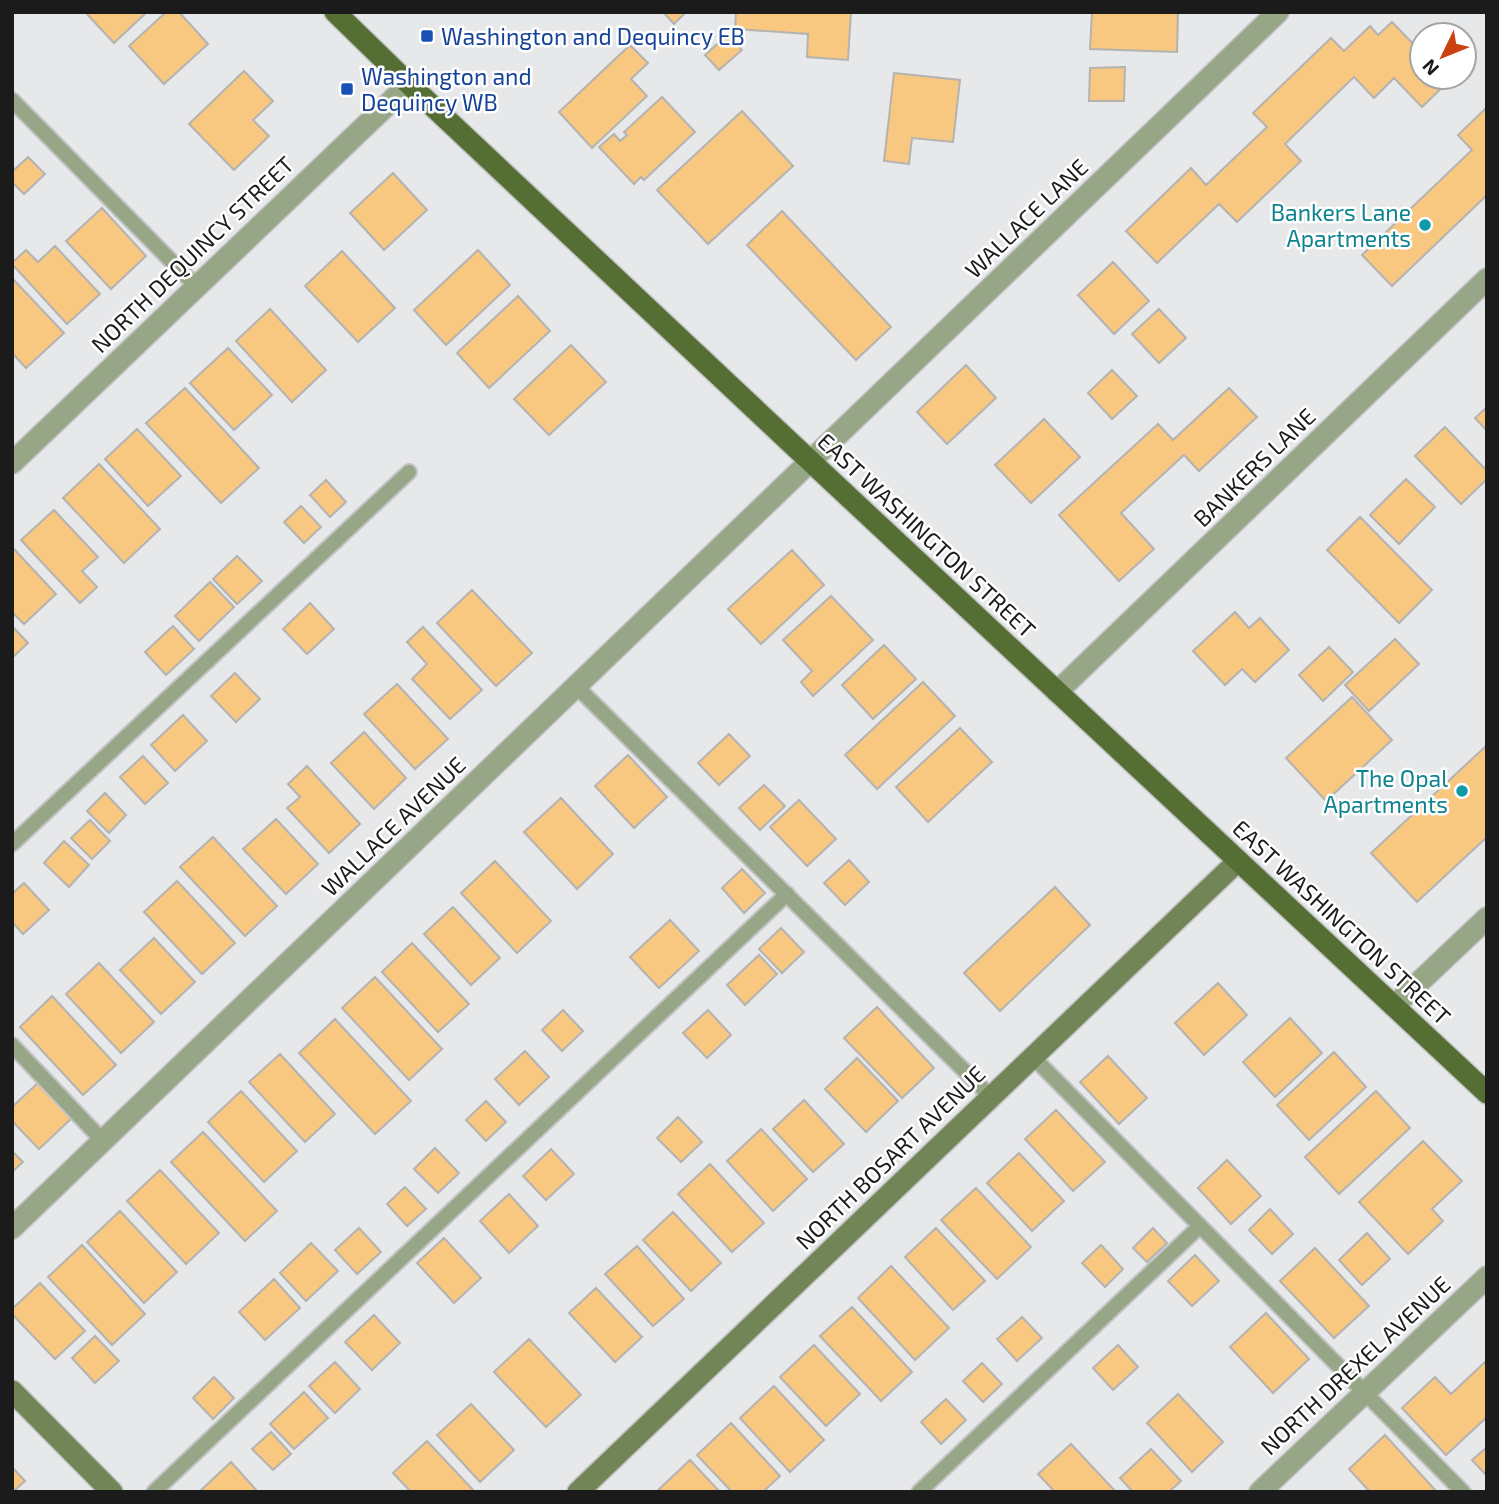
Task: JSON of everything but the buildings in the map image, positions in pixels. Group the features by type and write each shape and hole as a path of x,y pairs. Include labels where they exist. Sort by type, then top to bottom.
{"main road":[{"name":"EAST WASHINGTON STREET","path":"335,12 810,461 1487,1093"}],"street":[{"name":"WALLACE LANE","path":"810,461 1278,12"},
{"name":"NORTH DEQUINCY STREET","path":"12,463 409,84"},
{"name":"BANKERS LANE","path":"1057,692 1487,279"},
{"name":"WALLACE AVENUE","path":"12,1228 810,461"},
{"name":"NORTH BOSART AVENUE","path":"578,1492 1238,861"},
{"path":"1394,1006 1487,918"},
{"name":"NORTH DREXEL AVENUE","path":"1260,1492 1487,1277"},
{"path":"12,1391 112,1492"}],"lane":[{"path":"12,100 196,286"},
{"path":"12,844 410,472"},
{"path":"576,685 991,1097"},
{"path":"154,1492 787,894"},
{"path":"12,1045 103,1141"},
{"path":"1033,1057 1463,1492"},
{"path":"919,1492 1200,1226"}],"place":[{"name":"Washington and Dequincy EB","path":"427,36"},
{"name":"Washington and Dequincy WB","path":"347,89"},
{"name":"Bankers Lane Apartments","path":"1425,225"},
{"name":"The Opal Apartments","path":"1462,791"}]}
